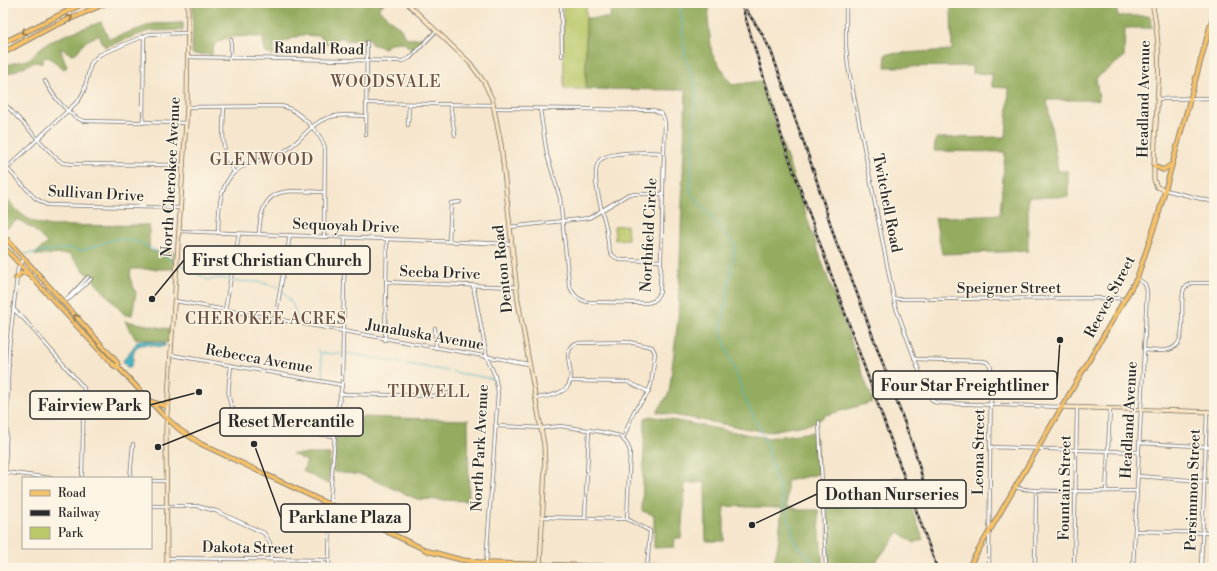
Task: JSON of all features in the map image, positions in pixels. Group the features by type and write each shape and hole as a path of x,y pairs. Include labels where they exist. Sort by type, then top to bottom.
{"highway":[{"path":"3,43 42,22 84,3"},
{"path":"94,3 106,3"},
{"path":"3,54 47,29 106,3"},
{"path":"42,22 47,29"}],"main road":[{"name":"Reeves Street","path":"968,568 1137,278 1148,250 1214,12"},
{"path":"1154,166 1163,170 1172,165"},
{"path":"3,235 64,301 117,362 119,368"},
{"path":"3,246 113,365 119,368 167,419 185,434 201,444 428,551 462,560 486,563 672,568"},
{"path":"16,278 23,273 29,274"},
{"path":"150,401 161,406 165,406 169,401"}],"street":[{"name":"North Cherokee Avenue","path":"167,568 167,419 187,108 189,33 188,3"},
{"name":"Denton Road","path":"407,3 478,73 488,88 494,107 501,144 516,287 541,427 545,461 540,565"},
{"path":"561,3 562,56"},
{"name":"Twitchell Road","path":"846,3 846,46 848,66 894,300 914,359 927,393 932,400 940,403 991,404"},
{"name":"Headland Avenue","path":"1152,3 1159,46 1154,182 1159,189 1165,190"},
{"name":"Randall Road","path":"188,57 408,60 436,31"},
{"path":"3,172 69,111 82,95 89,67 96,57 144,36 157,33 189,33"},
{"path":"143,123 144,36"},
{"path":"231,40 231,58"},
{"path":"366,135 367,42"},
{"path":"45,81 48,89 69,111 86,122 186,123"},
{"path":"1158,99 1214,98"},
{"path":"3,102 56,159 70,164 183,165"},
{"name":"Northfield Circle","path":"366,103 450,104 494,107 540,108 658,111 664,119 664,153 660,294 653,302 591,302 582,300 573,294 569,284 558,188 547,155 540,108"},
{"path":"408,125 409,104"},
{"path":"450,104 455,135"},
{"path":"187,108 284,106 297,112 322,140 324,148 324,236"},
{"path":"224,107 223,147 228,163 234,172"},
{"path":"218,233 221,193 224,185 234,172 243,166 282,153 322,120 331,116 366,116"},
{"path":"661,261 619,260 614,258 610,251 596,176 597,167 601,160 628,152 664,153"},
{"name":"Sullivan Drive","path":"3,164 35,198 47,205 181,208"},
{"path":"1165,190 1214,202"},
{"path":"259,234 262,210 266,202 273,196 286,191 324,192"},
{"path":"510,227 589,218 629,194 662,194"},
{"path":"449,241 451,203 460,202"},
{"name":"Sequoyah Drive","path":"179,231 512,244"},
{"path":"225,310 239,233"},
{"path":"274,319 290,235"},
{"path":"329,568 330,506 335,436 342,385 345,237"},
{"path":"386,340 387,239"},
{"path":"3,543 4,472 13,309 19,263 24,259"},
{"path":"59,306 90,278"},
{"name":"Headland Avenue","path":"1132,568 1140,443 1147,289 1145,284 1137,278"},
{"name":"Seeba Drive","path":"386,282 516,287"},
{"path":"1144,350 1167,350 1176,346 1181,335 1184,288 1192,283 1214,283"},
{"name":"North Park Avenue","path":"473,285 487,357 498,386 486,568"},
{"name":"Speigner Street","path":"894,300 1119,298 1124,301"},
{"name":"Junaluska Avenue","path":"175,301 386,340 529,364"},
{"path":"13,309 24,319 84,388 82,477"},
{"path":"436,328 436,348"},
{"path":"536,398 559,394 565,390 570,381 569,352 573,344 600,342 636,343 649,346 655,351 652,382 649,392 634,411 623,439"},
{"name":"Rebecca Avenue","path":"172,355 342,385"},
{"name":"Leona Street","path":"914,359 982,361 987,362 991,370 989,567"},
{"path":"3,365 9,365"},
{"path":"231,366 230,400 232,407 238,414 270,427 335,436"},
{"path":"570,381 628,382 649,392"},
{"path":"341,394 442,396 448,393"},
{"path":"991,404 1214,412"},
{"name":"Fountain Street","path":"1074,568 1077,407"},
{"path":"1106,491 1110,409"},
{"name":"Persimmon Street","path":"1201,568 1207,412"},
{"path":"819,422 826,568"},
{"path":"495,426 560,426 617,435 623,439 630,450 627,519"},
{"path":"585,518 589,430"},
{"path":"1140,443 1214,447"},
{"path":"130,477 132,444"},
{"path":"990,447 1139,452"},
{"path":"4,472 43,477"},
{"path":"1138,476 1214,482"},
{"path":"152,481 167,481"},
{"path":"1015,487 1018,489 1036,490 1137,491"},
{"path":"1035,568 1036,490"},
{"path":"152,506 206,508 260,531 266,536 270,543 271,560"},
{"path":"542,517 627,519 649,531 647,568"},
{"path":"1135,531 1214,533"},
{"name":"Dakota Street","path":"167,558 329,560"},
{"path":"221,568 222,559"},
{"path":"275,560 275,568"},
{"path":"989,567 1023,568"}],"green space":[{"path":"193,3 385,3 378,9 401,29 404,36 410,39 422,39 413,51 403,42 391,43 385,48 371,44 370,38 347,41 341,37 326,44 320,36 301,35 274,46 274,56 265,52 263,37 232,37 217,42 213,48 212,55 192,54"},
{"path":"563,3 586,3 586,89 564,89"},
{"path":"611,3 710,3 708,19 712,54 732,85 761,81 823,265 873,402 826,415 815,423 765,432 657,412 669,393 678,319 686,90 586,89 586,18 610,18"},
{"path":"949,3 1116,3 1118,16 1150,16 1152,28 1125,28 1124,57 1096,78 1099,100 1047,100 1058,171 1068,171 1068,197 1028,197 1028,251 942,254 935,218 1000,214 1005,152 934,151 936,138 1006,137 1009,88 992,87 992,74 972,73 972,66 885,67 886,54 952,50 951,9"},
{"path":"101,22 109,39 153,24 183,23 183,30 149,31 105,47 99,35 86,41 76,53 71,54 60,48 67,67 64,69 50,58 44,57 43,63 35,62 3,76 3,67 27,60 50,42 72,32"},
{"path":"3,195 24,216 35,222 52,226 149,225 149,251 174,252 173,269 131,269 130,278 136,293 132,315 125,315 69,254 34,255 47,243 33,229 18,219 7,228 3,223"},
{"path":"627,225 628,239 615,240 614,226"},
{"path":"125,321 169,329 169,343 135,338"},
{"path":"650,416 767,438 813,432 816,440 818,474 787,481 787,506 798,510 818,510 823,568 772,568 778,545 782,508 724,506 724,541 706,541 705,482 685,484 681,538 675,538 674,547 654,548 654,515 642,511 645,418"},
{"path":"361,417 468,420 469,501 417,499 362,475 334,472 336,436 359,437"},
{"path":"292,454 330,454 328,484 303,471 307,461"},
{"path":"900,477 923,539 914,543 899,532 871,568 829,568 826,500 847,488"}],"water":[{"path":"144,340 165,344 165,346 162,347 147,344 140,345 135,349 130,367 127,367 123,361 138,341"}],"waterway":[{"path":"680,3 685,56 696,85 690,192 735,245 721,332 746,401 765,440 796,544 820,568"},
{"path":"25,254 69,248 80,251 118,238 141,243 175,262"},
{"path":"180,264 208,280 221,278 229,280"},
{"path":"233,281 259,282 278,287"},
{"path":"282,290 293,305 297,320"},
{"path":"317,349 320,353 324,378"},
{"path":"321,353 341,354"},
{"path":"345,353 493,379"}],"railway":[{"path":"741,3 784,144 937,568"},
{"path":"746,10 761,32 771,51 813,169 837,245 851,277 915,451 924,484"}],"place":[{"name":"First Christian Church","path":"152,299"},
{"name":"Four Star Freightliner","path":"1060,340"},
{"name":"Fairview Park","path":"199,392"},
{"name":"Parklane Plaza","path":"254,444"},
{"name":"Reset Mercantile","path":"158,447"},
{"name":"Dothan Nurseries","path":"752,525"}],"district":[{"name":"WOODSVALE","path":"386,82"},
{"name":"GLENWOOD","path":"262,160"},
{"name":"CHEROKEE ACRES","path":"266,319"},
{"name":"TIDWELL","path":"429,392"}]}
